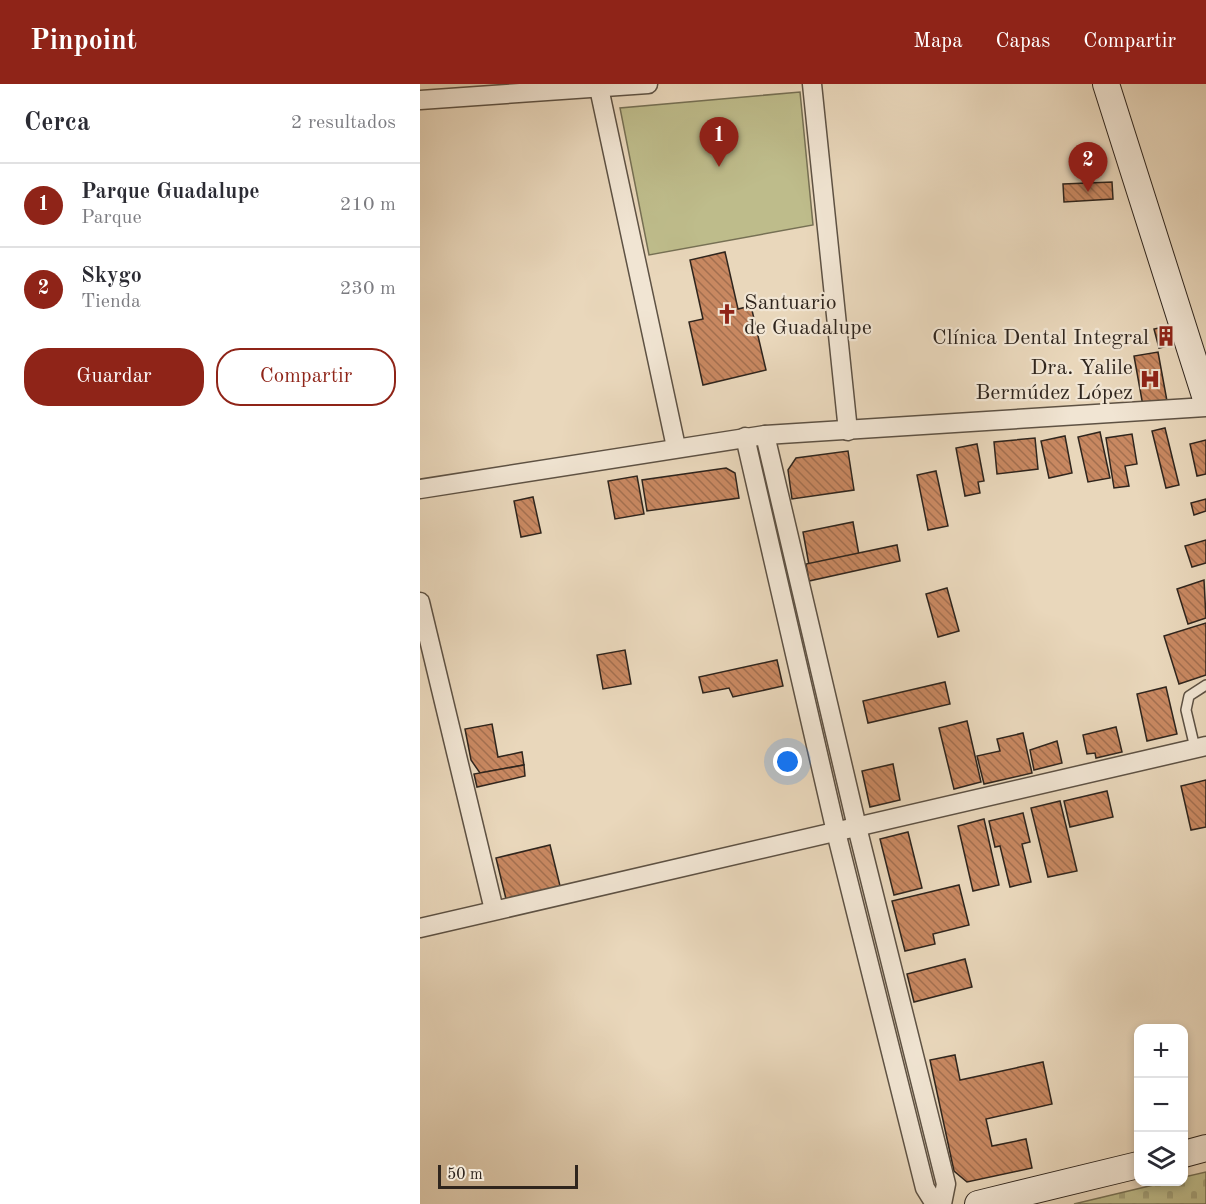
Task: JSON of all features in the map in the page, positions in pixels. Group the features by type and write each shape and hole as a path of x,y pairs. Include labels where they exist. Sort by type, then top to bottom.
{"street":[{"path":"420,100 648,84"},
{"path":"812,84 848,431"},
{"path":"1106,84 1206,399"},
{"path":"600,88 676,447"},
{"path":"420,489 745,437 1206,407"},
{"path":"765,435 857,827 946,1184 942,1204"},
{"path":"745,437 836,832 925,1188 935,1204"},
{"path":"420,602 494,910"},
{"path":"420,928 1201,747"},
{"path":"1188,1153 1206,1148"},
{"path":"978,1204 1134,1166"}],"lane":[{"path":"1201,747 1186,711 1189,696 1206,685"}],"green space":[{"path":"800,92 813,225 649,255 620,108"},
{"path":"1206,1172 1206,1204 1074,1204 1149,1186 1188,1186 1188,1176"}],"building":[{"path":"1112,182 1113,199 1064,202 1063,184"},
{"name":"Santuario de Guadalupe","path":"725,252 738,309 751,306 766,370 703,385 689,322 703,319 690,260"},
{"name":"Clínica Dental Integral","path":"1173,325 1177,344 1159,348 1154,329"},
{"name":"Dra. Yalile Bermúdez López","path":"1158,352 1167,401 1143,406 1134,356"},
{"path":"1165,428 1179,485 1166,488 1152,431"},
{"path":"1100,432 1110,478 1088,482 1078,437"},
{"path":"1132,434 1137,464 1125,466 1129,486 1114,488 1106,438"},
{"path":"1065,436 1072,473 1049,478 1041,441"},
{"path":"1035,438 1038,469 997,474 994,442"},
{"path":"1206,440 1206,474 1197,476 1190,444"},
{"path":"977,444 984,481 978,482 980,493 965,496 956,448"},
{"path":"848,451 854,490 792,499 788,470 796,458"},
{"path":"726,468 735,473 739,498 647,511 642,480"},
{"path":"936,471 948,526 928,530 917,475"},
{"path":"637,476 644,514 615,519 608,481"},
{"path":"533,497 541,533 521,537 514,501"},
{"path":"1206,499 1206,511 1194,515 1191,503"},
{"path":"853,522 859,555 809,565 803,532"},
{"path":"1206,540 1206,563 1192,567 1185,546"},
{"path":"897,545 900,561 809,581 806,564"},
{"path":"1204,580 1206,618 1188,624 1177,589"},
{"path":"947,588 959,631 938,637 926,594"},
{"path":"1206,623 1206,675 1179,684 1164,636"},
{"path":"625,650 631,684 603,689 597,655"},
{"path":"777,660 783,686 733,697 729,688 703,693 699,677"},
{"path":"945,682 950,704 868,723 863,701"},
{"path":"1166,687 1177,734 1147,741 1137,694"},
{"path":"967,721 981,782 954,789 939,728"},
{"path":"492,724 498,757 522,752 524,765 480,773 471,760 465,729"},
{"path":"1116,727 1122,752 1096,758 1095,753 1087,754 1083,735"},
{"path":"1023,733 1032,773 984,784 977,756 1000,751 997,739"},
{"path":"1057,741 1062,763 1034,770 1030,750"},
{"path":"893,764 900,800 870,807 862,771"},
{"path":"524,765 525,776 477,787 474,774"},
{"path":"1206,780 1206,827 1191,830 1181,786"},
{"path":"1107,791 1113,817 1070,827 1064,801"},
{"path":"1060,801 1077,871 1048,877 1031,808"},
{"path":"1023,813 1030,842 1022,844 1031,882 1010,887 1000,846 995,847 989,821"},
{"path":"984,819 999,885 973,891 958,826"},
{"path":"908,832 922,888 894,895 880,839"},
{"path":"550,845 561,890 507,903 496,858"},
{"path":"959,885 969,925 933,934 935,944 905,951 892,901"},
{"path":"965,959 972,987 914,1002 907,974"},
{"path":"955,1055 960,1080 1043,1062 1052,1104 986,1119 992,1146 1026,1139 1032,1168 967,1182 954,1171 930,1060"}],"place":[{"name":"Parque Guadalupe","path":"719,167"},
{"name":"Skygo","path":"1088,192"},
{"name":"Santuario de Guadalupe","path":"727,314"},
{"name":"Clínica Dental Integral","path":"1166,336"},
{"name":"Dra. Yalile Bermúdez López","path":"1150,379"}]}
